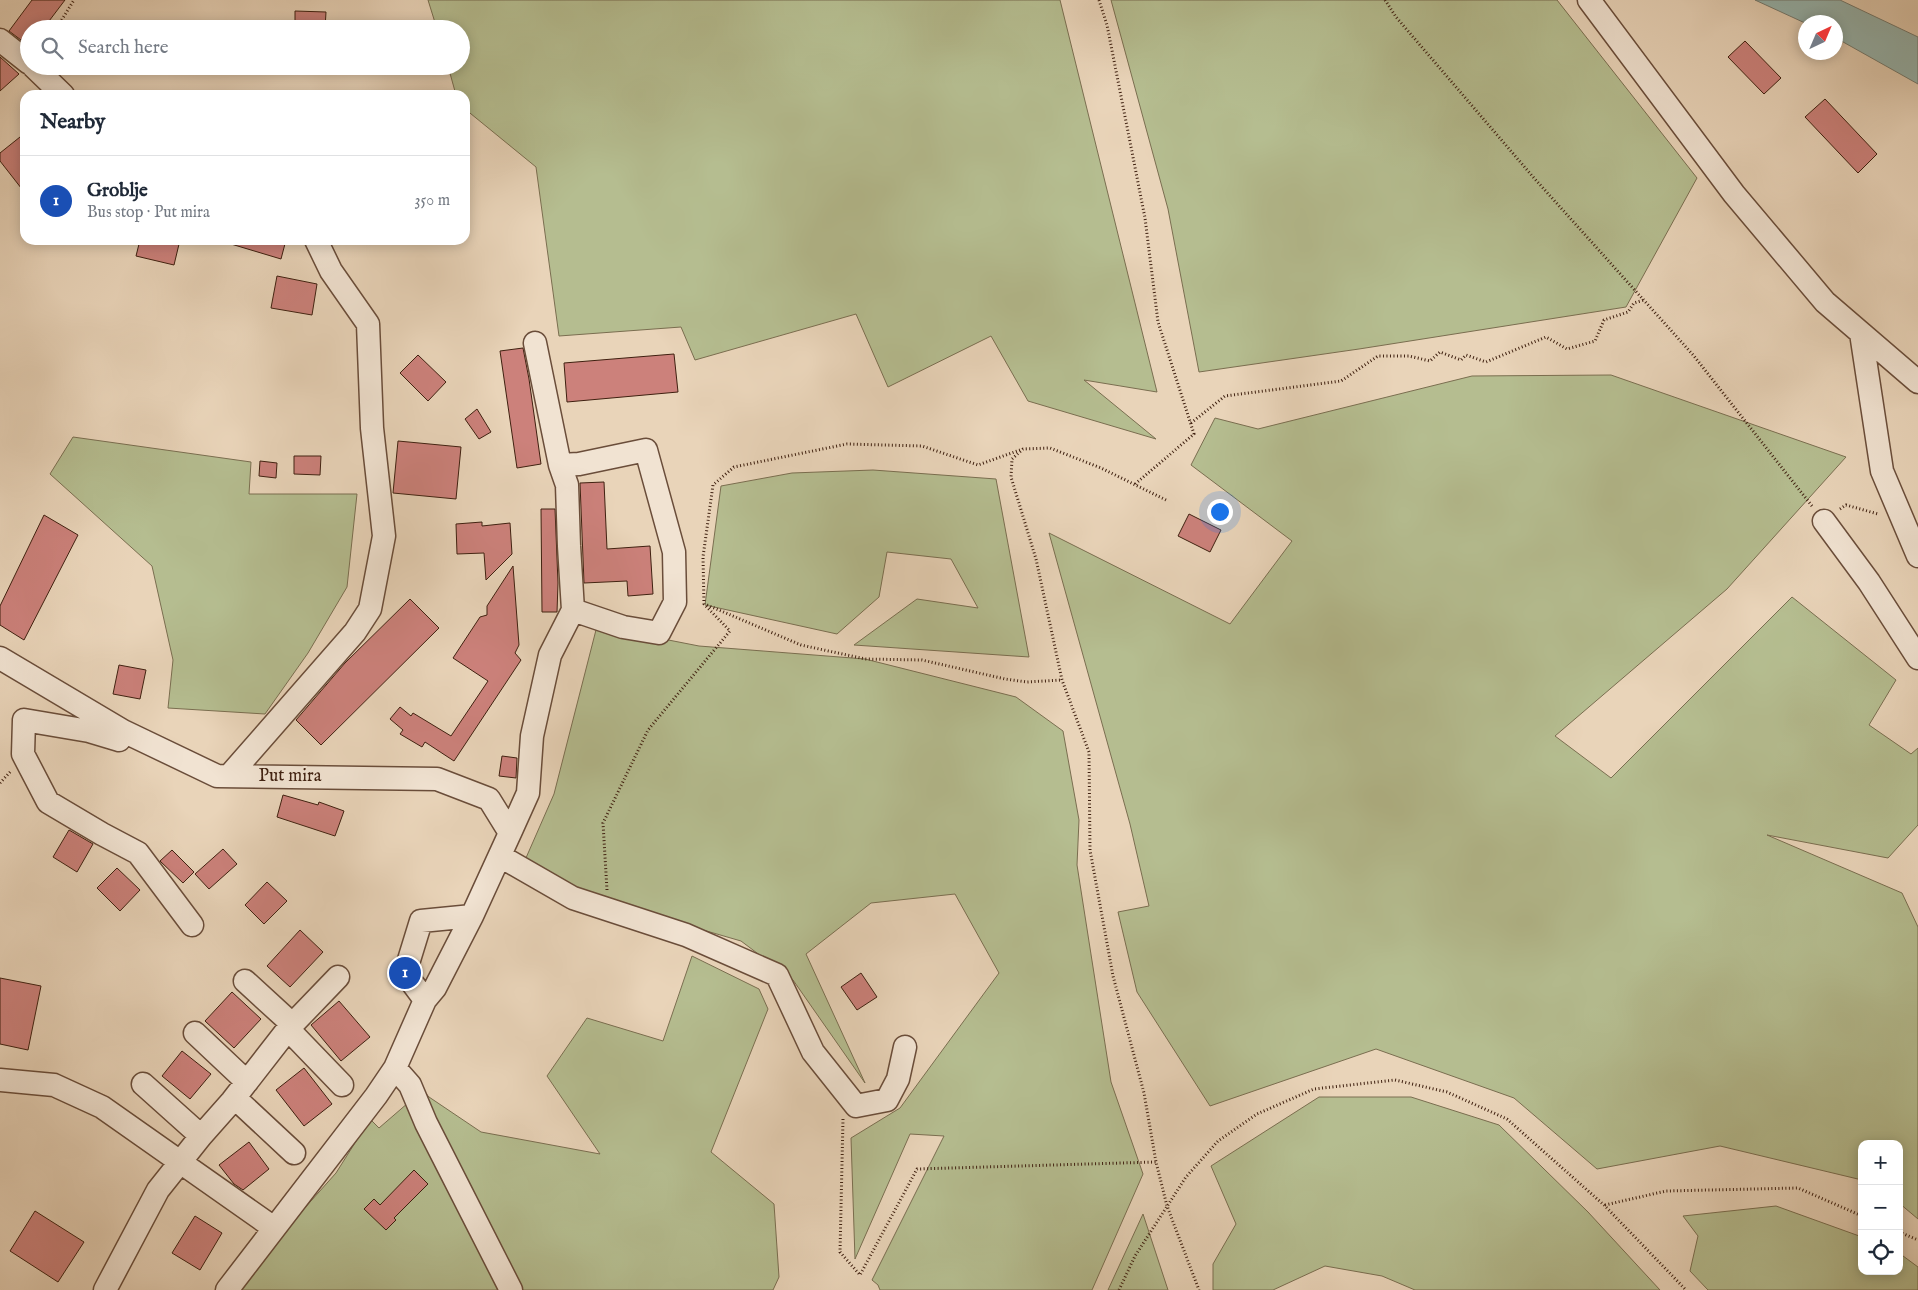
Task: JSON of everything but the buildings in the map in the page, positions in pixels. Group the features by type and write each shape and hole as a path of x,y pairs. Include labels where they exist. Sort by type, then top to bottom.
{"street":[{"path":"1589,0 1734,194 1825,302 1918,382"},
{"path":"0,40 20,56"},
{"path":"42,75 58,90"},
{"path":"229,776 355,632 370,609 384,536 372,428 368,324 331,271 318,245"},
{"path":"1861,333 1882,471 1918,556"},
{"path":"227,1290 376,1096 394,1068 425,1000 435,988 475,910 528,793 532,736 550,655 573,610 568,485 560,465 535,343"},
{"path":"560,465 579,464 646,450 674,552 675,602 659,633 623,627 573,610"},
{"path":"1824,521 1869,582 1918,658"},
{"name":"Put mira","path":"0,658 122,730 218,776 438,779 489,799 510,833"},
{"path":"122,730 119,740 90,731 24,720 23,754 48,802 138,853 192,925"},
{"path":"500,856 573,898 686,935 777,975 813,1052 856,1106 887,1100 898,1079 905,1047"},
{"path":"425,1000 406,973 421,921 475,910"},
{"path":"105,1290 158,1190 241,1090 290,1027 338,977"},
{"path":"245,981 290,1027 342,1085"},
{"path":"195,1033 294,1153"},
{"path":"394,1068 410,1085 426,1123 511,1290"},
{"path":"0,1080 54,1085 102,1107 274,1228"},
{"path":"143,1084 201,1136"}],"path":[{"path":"62,20 74,0"},
{"path":"1099,0 1107,25 1145,218 1158,322 1194,434 1134,485"},
{"path":"1385,0 1409,32 1534,178 1694,356 1824,521 1846,505 1903,521"},
{"path":"1191,423 1226,396 1340,381 1378,356 1409,356 1430,361 1440,352 1462,360 1466,355 1486,362 1546,338 1566,348 1595,341 1604,320 1628,312 1634,303 1644,300"},
{"path":"608,911 603,823 648,730 730,631 704,604 703,558 713,484 734,467 847,444 922,446 978,464 1022,449 1050,448 1101,468 1166,500"},
{"path":"1022,449 1012,459 1012,477 1036,559 1062,680 1089,752 1090,850 1114,976 1144,1093 1156,1162 1167,1206 1200,1290"},
{"path":"704,604 801,645 865,658 922,660 1005,679 1027,682 1062,680"},
{"path":"1119,1290 1135,1256 1186,1177 1218,1142 1257,1114 1314,1089 1395,1080 1448,1092 1507,1118 1604,1205 1686,1290"},
{"path":"844,1091 840,1252 860,1275 917,1169 1156,1162"},
{"path":"1604,1205 1666,1191 1798,1188 1858,1214"},
{"path":"1903,1234 1918,1240"}],"green space":[{"path":"428,0 1060,0 1157,392 1084,380 1156,439 1028,401 991,336 888,387 856,314 695,360 681,327 559,336 536,167 470,113 470,90 455,90 450,75 470,75 470,20 434,20"},
{"path":"1111,0 1557,0 1697,178 1626,307 1199,372 1168,209"},
{"path":"1611,375 1846,457 1727,589 1555,736 1611,778 1792,597 1896,680 1869,725 1911,754 1918,748 1918,825 1888,858 1767,835 1902,893 1918,927 1918,1219 1903,1206 1903,1140 1858,1140 1858,1179 1720,1146 1597,1169 1514,1098 1376,1049 1210,1106 1137,992 1118,912 1149,906 1130,824 1049,533 1230,624 1292,541 1191,465 1215,418 1258,429 1472,376"},
{"path":"73,437 251,462 249,494 357,494 347,587 308,653 265,714 168,708 173,660 152,566 50,474"},
{"path":"873,470 996,479 1029,657 854,645 917,599 978,608 951,559 887,552 879,597 837,634 705,605 721,486 792,473"},
{"path":"597,626 699,646 865,659 1016,697 1063,731 1079,820 1077,865 1111,1082 1143,1174 1092,1290 880,1290 878,1285 872,1280 944,1136 910,1134 855,1259 851,1138 900,1108 999,973 955,894 871,903 806,954 865,1083 793,980 741,941 648,914 522,867 554,794"},
{"path":"692,956 759,989 768,1009 711,1152 774,1204 779,1277 773,1290 241,1290 268,1249 336,1173 370,1119 379,1128 423,1090 429,1097 481,1132 600,1154 547,1076 587,1018 663,1041"},
{"path":"1319,1097 1411,1097 1499,1125 1588,1212 1660,1290 1415,1290 1382,1276 1325,1266 1273,1290 1213,1290 1213,1264 1236,1224 1211,1166"},
{"path":"1776,1206 1858,1236 1858,1275 1903,1275 1903,1256 1918,1267 1918,1290 1708,1290 1690,1271 1698,1236 1683,1216"},
{"path":"1143,1214 1168,1290 1108,1290"}],"water":[{"path":"1755,0 1840,0 1918,37 1918,84 1843,42 1843,15 1798,15 1798,20"}],"place":[{"name":"Groblje","path":"405,973"}]}
